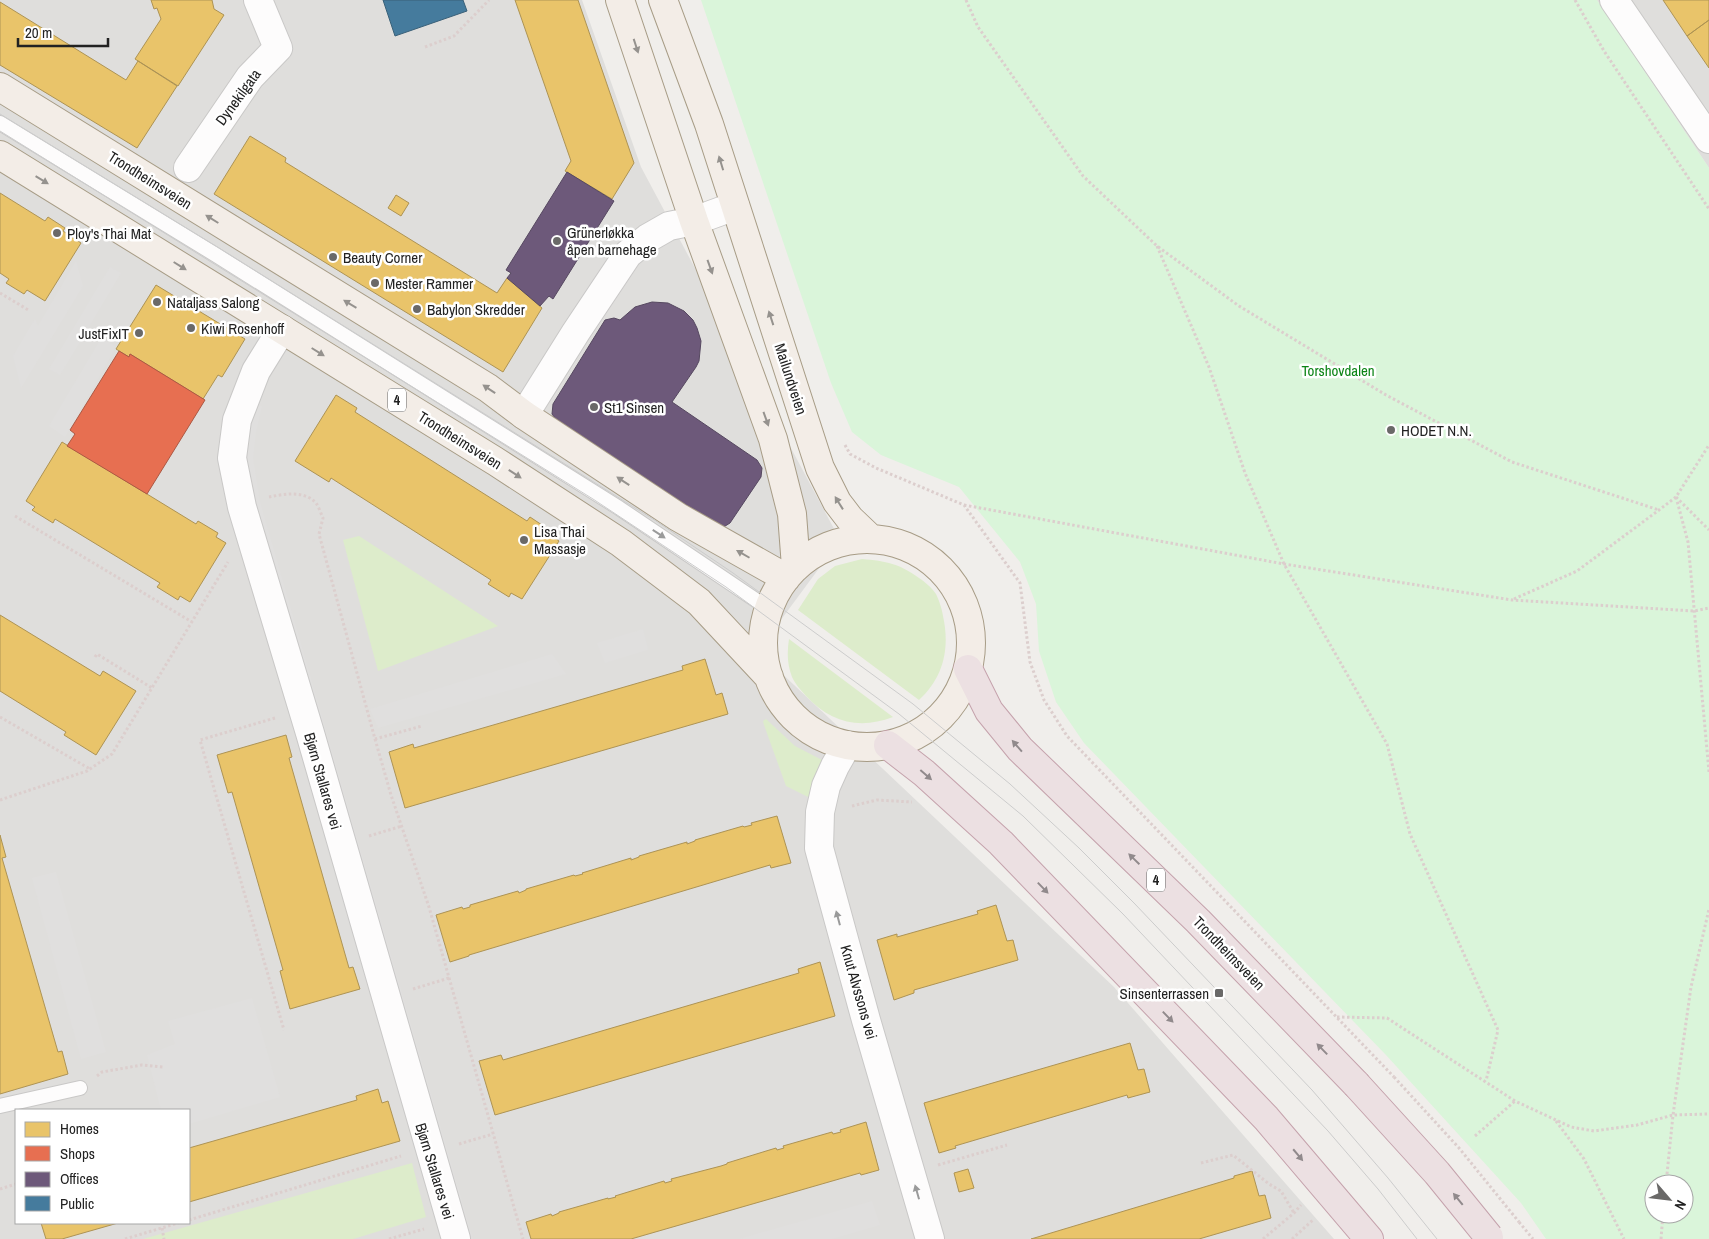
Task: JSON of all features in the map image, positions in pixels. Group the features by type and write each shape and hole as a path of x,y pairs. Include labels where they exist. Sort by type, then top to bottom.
{"highway":[{"name":"Trondheimsveien","path":"968,669 988,710 1020,749 1198,921 1356,1084 1437,1173 1489,1238"},
{"path":"888,746 924,773 1001,843 1266,1118 1369,1239"}],"main road":[{"path":"620,0 694,221 773,439 792,514 791,573"},
{"name":"Mailundveien","path":"663,0 709,124 820,468 837,502 850,519 871,539"},
{"name":"Trondheimsveien","path":"0,88 488,388 524,415 678,517 791,573"},
{"name":"Trondheimsveien","path":"0,155 495,462 621,543 699,602 768,677"},
{"path":"871,539 889,541 907,547 924,555 938,566 960,596 967,613 971,632 971,650 968,669 961,689 942,716 933,720 922,732 905,740 888,746 860,747 847,745 821,736 799,722 776,694 768,677 763,645 769,609 791,573 812,555 830,546 850,540 871,539"}],"street":[{"name":"Dynekilgata","path":"188,168 250,77 278,48 258,0"},
{"path":"1614,0 1709,139"},
{"path":"524,415 628,254 648,238 669,226 694,221 735,206"},
{"name":"Bjørn Stallares vei","path":"282,329 256,371 243,403 237,420 232,458 242,506 310,733 456,1239"},
{"name":"Knut Alvssons vei","path":"847,745 826,786 820,812 819,848 866,1020 930,1239"}],"lane":[{"path":"0,123 216,255 618,508 769,609"},
{"name":"Trondheimsveien","path":"618,508 678,517"},
{"path":"0,1106 80,1088"}],"path":[{"path":"425,47 454,36 489,0"},
{"path":"966,0 978,27 1083,176 1157,246 1247,311 1386,395 1512,462 1659,510"},
{"path":"1575,0 1604,51 1709,209"},
{"path":"1157,246 1209,367 1245,473 1284,564 1387,744 1410,834 1498,1030 1486,1081"},
{"path":"0,293 30,312"},
{"path":"844,442 850,454 876,468 964,505 1284,564 1512,600 1694,611 1709,608"},
{"path":"1512,600 1577,571 1676,497 1709,445"},
{"path":"268,498 288,493 305,496 315,503 323,518 320,534 375,740 429,907 523,1239"},
{"path":"1676,497 1709,530"},
{"path":"1676,497 1688,542 1709,772"},
{"name":"4","path":"964,505 1020,583 1030,662 1044,700 1067,736 1394,1077 1459,1148 1533,1239"},
{"path":"15,516 192,622"},
{"path":"0,800 90,769 112,754 229,560"},
{"path":"95,657 97,654 152,688"},
{"path":"0,717 90,769"},
{"path":"280,717 200,740 284,1030"},
{"path":"375,740 422,726"},
{"path":"850,807 877,800 915,802"},
{"path":"373,834 402,826"},
{"path":"1667,1174 1673,1115 1691,987 1709,909"},
{"path":"412,989 449,978"},
{"path":"1336,1017 1387,1018 1515,1100 1571,1127 1594,1131 1637,1125 1673,1115 1709,1114"},
{"path":"80,1088 102,1072 142,1065 163,1067"},
{"path":"1475,1136 1515,1100"},
{"path":"1556,1121 1584,1159 1624,1239"},
{"path":"459,1144 492,1134"},
{"path":"930,1168 1007,1145"},
{"path":"190,1220 406,1154"},
{"path":"1201,1163 1233,1155 1281,1192 1294,1213"},
{"path":"0,1189 15,1184"},
{"path":"1263,1239 1303,1203"},
{"path":"1292,1239 1320,1213"},
{"path":"125,1239 175,1224"},
{"path":"1661,1239 1662,1224"},
{"path":"162,1228 164,1239"},
{"path":"389,1239 429,1228"}],"shaded area":[{"path":"0,0 582,0 641,167 840,540 758,651 1114,987 1334,1239 0,1239"},
{"path":"1597,0 1709,0 1709,168"},
{"path":"76,261 83,286 21,388 13,356 35,319 38,326"},
{"path":"110,267 121,273 60,375 49,369"},
{"path":"102,337 116,347 65,437 49,426"},
{"path":"252,404 262,406 253,458 260,502 473,1239 464,1239 251,506 245,459"},
{"path":"643,629 647,650 605,663 597,643"},
{"path":"552,654 566,674 378,728 370,709"},
{"path":"56,872 106,1052 81,1059 32,878"},
{"path":"252,998 280,1097 190,1124 190,1109 161,1109 147,1055 175,1044 168,1021"},
{"path":"872,1201 880,1225 832,1239 739,1239"}],"green space":[{"name":"Torshovdalen","path":"701,0 1597,0 1709,168 1709,1239 1546,1239 1521,1203 1386,1055 1084,743 1056,702 1039,651 1036,604 1020,562 959,487 881,455 852,432 831,383"},
{"path":"359,536 498,626 378,671 343,540"},
{"path":"862,559 886,562 899,566 928,585 936,594 942,610 945,628 945,651 934,682 919,700 798,610 818,579 835,566"},
{"path":"789,639 893,717 868,723 857,723 835,717 815,705 792,677 788,658"},
{"path":"766,719 795,746 822,760 810,798 786,786 764,725 763,721"},
{"path":"412,1163 426,1217 353,1239 143,1239"}],"building: Homes":[{"path":"151,0 212,0 214,9 224,15 178,86 135,59 161,19 157,8 154,9"},
{"path":"515,0 578,0 634,163 612,199 565,171 571,161"},
{"path":"1663,0 1709,0 1709,20 1687,36"},
{"path":"0,2 126,80 138,61 177,86 137,148 0,65"},
{"path":"1709,20 1709,68 1687,36"},
{"path":"250,136 286,158 285,162 497,293 507,278 542,308 503,372 214,194"},
{"path":"0,193 45,221 48,217 65,228 63,231 81,243 45,301 27,290 24,294 6,283 9,279 0,273"},
{"path":"396,195 409,203 401,216 388,208"},
{"path":"156,285 245,339 222,377 218,375 203,399 130,354 129,357 116,349"},
{"path":"336,395 357,408 355,412 527,521 530,517 551,531 549,534 559,541 522,599 511,593 509,597 488,584 491,580 331,478 329,482 295,461"},
{"path":"62,442 196,524 198,521 218,533 216,537 226,543 190,602 180,596 178,600 157,587 160,583 55,519 53,523 32,510 35,507 26,501"},
{"path":"0,615 100,676 103,671 136,691 96,755 64,735 66,732 0,691"},
{"path":"705,659 716,695 722,693 728,714 405,808 389,752 413,744 414,748 683,670 682,666"},
{"path":"286,735 292,757 289,758 349,968 353,967 360,989 290,1009 280,971 283,970 232,792 228,793 217,755"},
{"path":"777,816 791,863 771,868 770,865 450,962 436,915 462,907 463,909 470,907 470,905 518,891 519,893 526,889 583,874 631,858 631,860 687,842 687,844"},
{"path":"0,835 6,857 2,858 58,1052 62,1051 68,1074 0,1094"},
{"path":"996,905 1007,941 1013,940 1018,960 914,990 914,993 894,1000 877,940 897,934 897,937 978,914 977,911"},
{"path":"820,962 835,1016 495,1115 479,1061 501,1055 503,1060 799,973 798,969"},
{"path":"1130,1043 1138,1070 1144,1069 1150,1092 1128,1098 1127,1095 955,1146 956,1148 939,1153 924,1103"},
{"path":"378,1089 382,1103 388,1101 400,1141 190,1202 190,1148 357,1100 356,1096"},
{"path":"866,1122 879,1170 861,1175 860,1173 631,1239 531,1239 526,1222 616,1197 664,1181 665,1183 672,1181 671,1179 721,1166 776,1148 777,1150 784,1148 783,1146 832,1132 833,1134 841,1132 840,1130"},
{"path":"968,1169 974,1188 959,1192 954,1173"},
{"path":"1252,1171 1259,1196 1265,1195 1271,1218 1199,1239 1031,1239 1234,1178 1234,1176"},
{"path":"41,1224 114,1224 62,1239 46,1239"}],"building: Shops":[{"path":"119,351 129,357 130,354 205,400 147,494 67,446 75,434 70,430"}],"building: Offices":[{"path":"567,172 614,201 553,299 549,296 540,306 507,278 511,273 506,270"},
{"path":"652,302 668,303 684,311 693,320 701,341 699,361 672,402 757,460 762,468 761,477 730,523 722,528 712,526 557,421 552,414 553,404 605,320 614,318 620,320 635,307"}],"building: Public":[{"path":"383,0 463,0 467,11 395,36"}],"tram line":[{"path":"0,114 219,248 656,521 733,573 913,704 1010,784 1079,848 1134,903 1312,1090 1388,1178 1437,1239"},
{"path":"0,131 593,499 726,587 899,714 1023,816 1123,914 1328,1131 1378,1189 1417,1239"}],"place":[{"name":"Ploy's Thai Mat","path":"57,233"},
{"name":"Grünerløkka åpen barnehage","path":"557,241"},
{"name":"Beauty Corner","path":"333,257"},
{"name":"Mester Rammer","path":"375,283"},
{"name":"Nataljass Salong","path":"157,302"},
{"name":"Babylon Skredder","path":"417,309"},
{"name":"Kiwi Rosenhoff","path":"191,328"},
{"name":"JustFixIT","path":"139,333"},
{"name":"St1 Sinsen","path":"594,407"},
{"name":"HODET N.N.","path":"1391,430"},
{"name":"Lisa Thai Massasje","path":"524,540"},
{"name":"Sinsenterrassen","path":"1219,993"}]}
